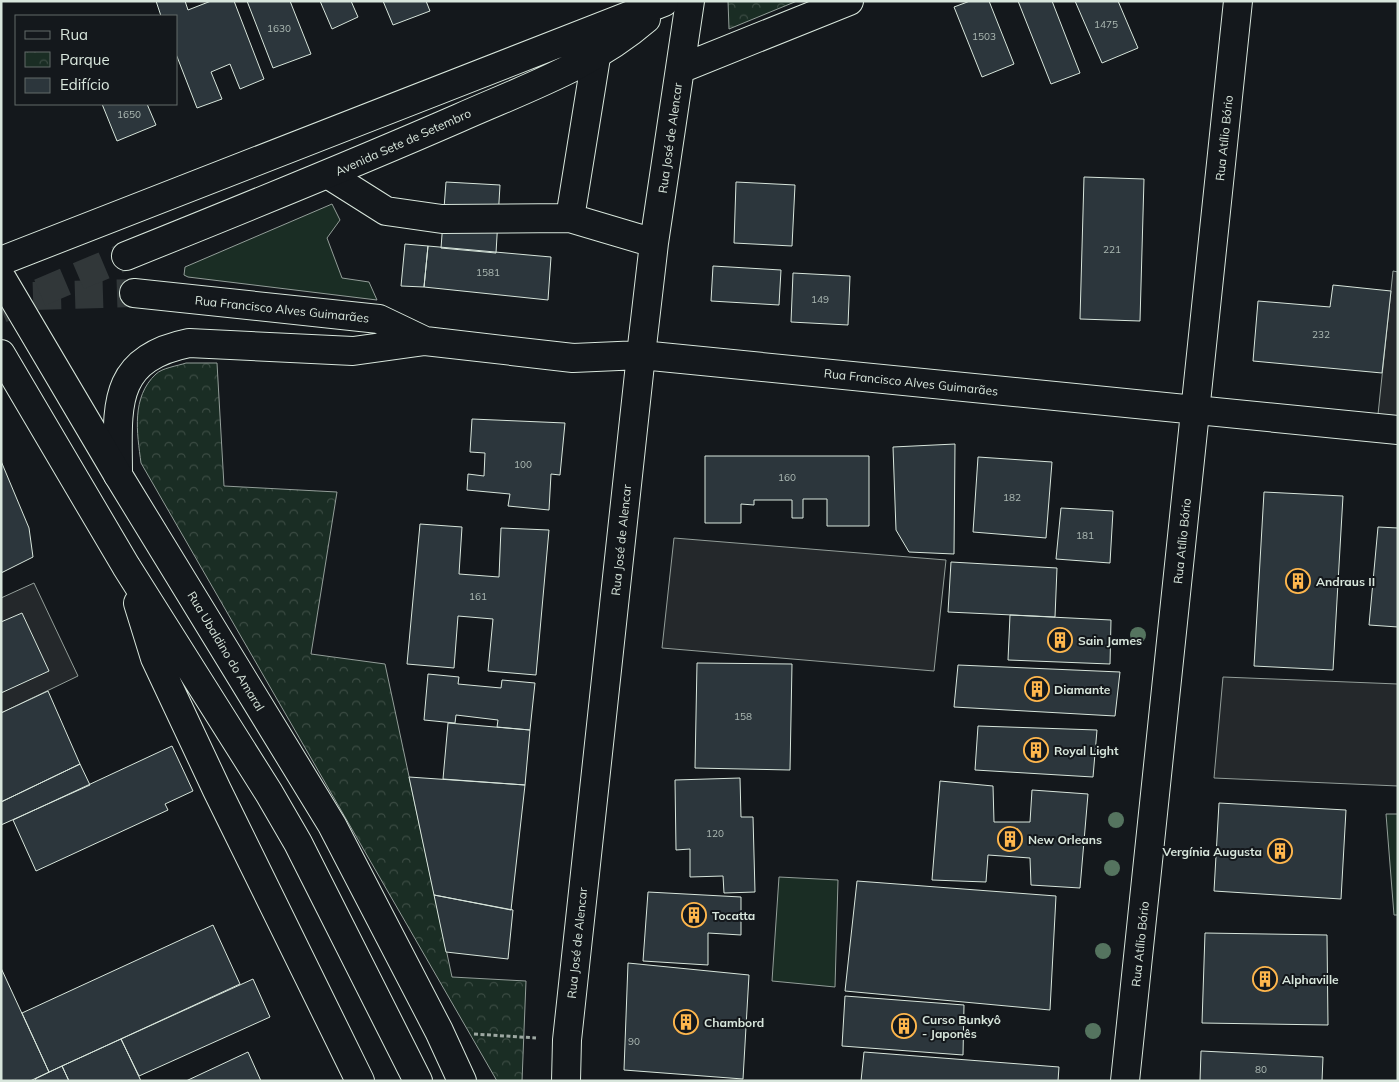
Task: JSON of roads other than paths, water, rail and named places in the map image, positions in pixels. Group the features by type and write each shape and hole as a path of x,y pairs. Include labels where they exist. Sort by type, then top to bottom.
{"street":[{"path":"680,69 849,1"},
{"name":"Rua Atílio Bório","path":"1125,1081 1238,1"},
{"path":"1,261 673,2"},
{"name":"Rua José de Alencar","path":"566,1081 567,1040 641,355 654,243 680,69 673,2"},
{"name":"Avenida Sete de Setembro","path":"126,256 329,175 596,57 673,2"},
{"path":"570,218 596,57"},
{"path":"329,175 386,211 442,219 570,218 654,243"},
{"name":"Rua Ubaldino do Amaral","path":"1,277 118,475 332,826 439,1031 462,1081"},
{"name":"Rua Francisco Alves Guimarães","path":"134,293 379,319 425,341"},
{"path":"573,358 594,356 614,349 632,337 645,321"},
{"name":"Rua Francisco Alves Guimarães","path":"118,475 118,418 122,388 136,367 150,356 169,347 189,343 353,352 425,341 573,358 641,355 1398,430"},
{"path":"4,364 126,566 269,793 298,843 418,1081"},
{"path":"126,566 155,658 221,799 360,1081"}],"tunnel":[{"path":"1,309 126,256"},
{"path":"33,296 134,293"}],"place":[{"name":"Andraus II","path":"1298,581"},
{"name":"Sain James","path":"1060,640"},
{"name":"Diamante","path":"1037,689"},
{"name":"Royal Light","path":"1036,750"},
{"name":"New Orleans","path":"1010,839"},
{"name":"Vergínia Augusta","path":"1280,851"},
{"name":"Tocatta","path":"694,915"},
{"name":"Alphaville","path":"1265,979"},
{"name":"Chambord","path":"686,1022"},
{"name":"Curso Bunkyô - Japonês","path":"904,1026"}]}
